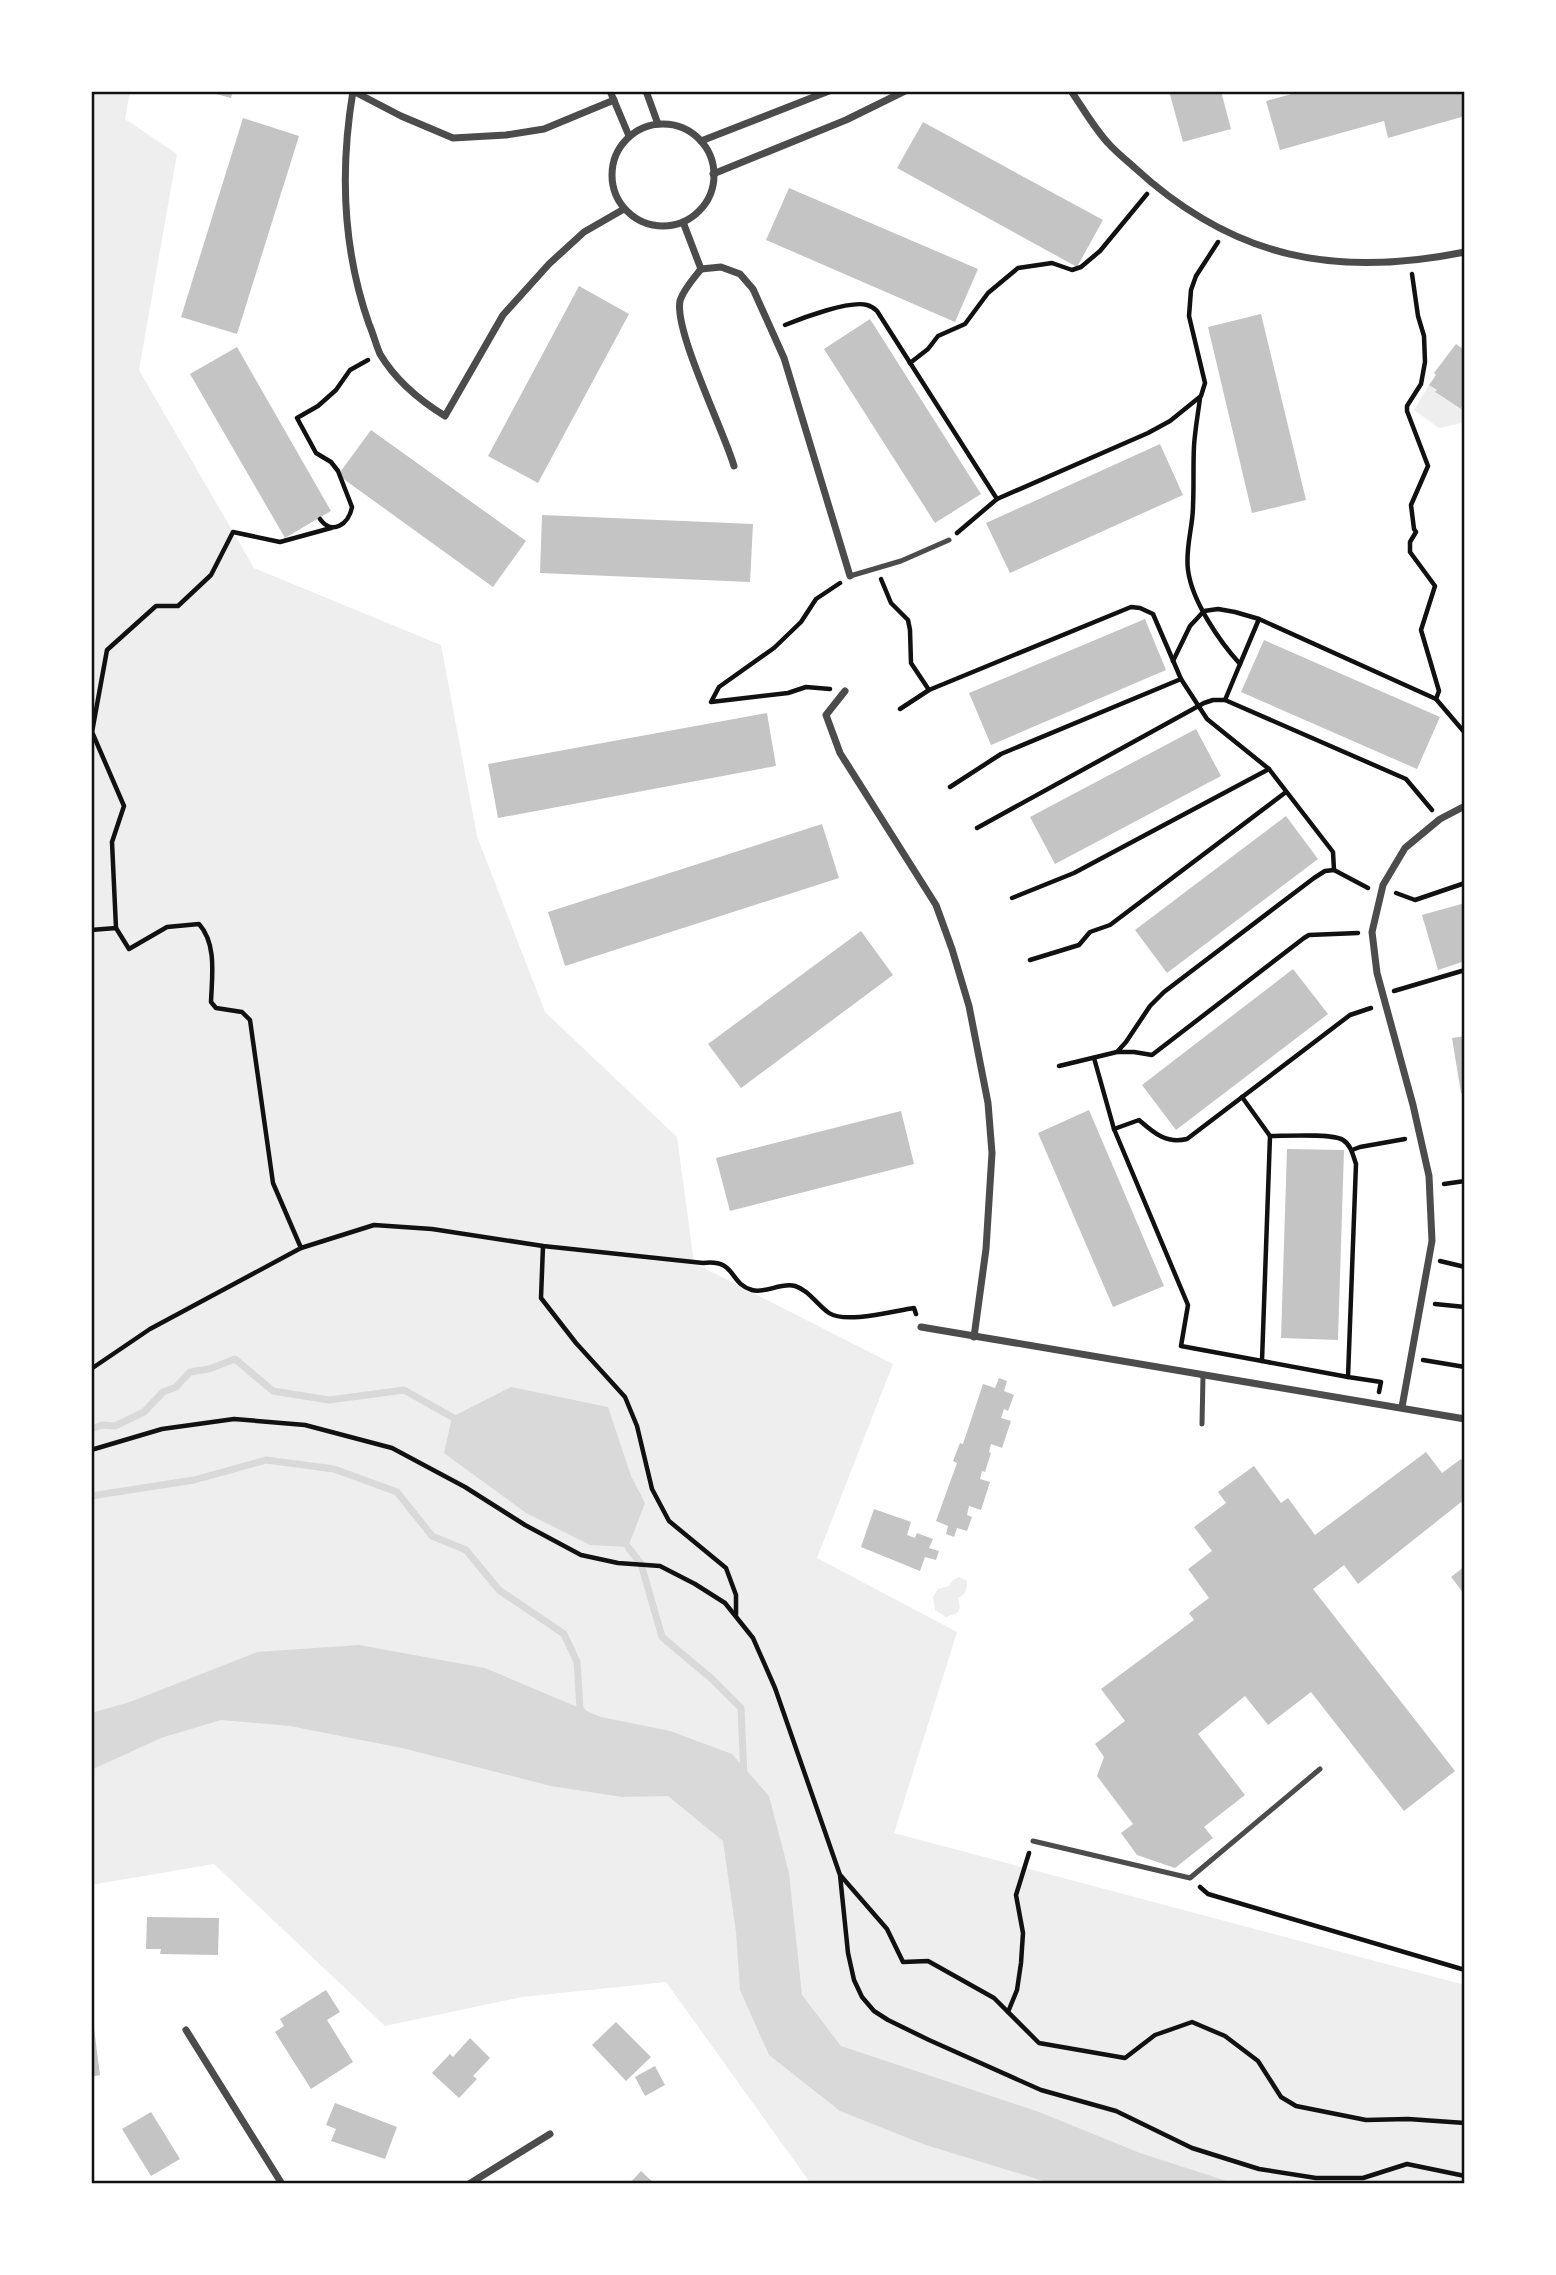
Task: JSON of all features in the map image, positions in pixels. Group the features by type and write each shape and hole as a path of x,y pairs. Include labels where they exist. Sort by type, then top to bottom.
{"street":[{"path":"614,100 544,129 506,135 453,138 401,116 353,91 348,124 346,224 361,298 380,353 418,399 445,416 503,315 549,264 584,232 624,209"},
{"path":"610,91 629,136"},
{"path":"646,91 658,124"},
{"path":"701,141 829,91"},
{"path":"713,174 846,120 905,91"},
{"path":"1070,91 1107,142 1154,186 1203,221 1244,241 1277,252 1319,260 1376,263 1410,261 1465,252"},
{"path":"658,124 682,128 701,141 710,155 713,174 707,201 696,214 667,226 651,225 636,219 624,209 615,195 611,180 619,149 629,136 642,128 658,124"},
{"path":"682,222 701,269"},
{"path":"701,269 721,267 740,274 753,289 784,358 850,576"},
{"path":"701,269 680,300 681,321 734,466"},
{"path":"845,691 826,715 830,728 840,753 936,905 952,949 977,1046 988,1103 992,1153 986,1249 974,1337"},
{"path":"1402,1408 1433,1241 1429,1186 1420,1137 1377,973 1372,932 1381,891 1405,848 1440,818 1465,806"},
{"path":"921,1327 1465,1419"},
{"path":"186,2030 282,2184"},
{"path":"469,2184 550,2134"}],"lane":[{"path":"850,576 906,559 949,540"},
{"path":"1202,1424 1203,1376"},
{"path":"1033,1841 1190,1878 1320,1769"}],"path":[{"path":"910,363 939,336 965,324 988,293 1018,268 1052,263 1072,270 1082,267 1100,251 1154,186"},
{"path":"1224,232 1196,276 1191,290 1189,316 1205,383 1200,398 1194,444 1193,509 1188,560 1194,592 1224,647 1240,664"},
{"path":"1410,261 1426,362 1421,384 1407,405 1407,411 1428,466 1411,505 1416,532 1410,542 1410,552 1435,586 1421,629 1438,691 1436,699"},
{"path":"772,330 802,318 858,304 869,305 877,311 997,499"},
{"path":"301,1248 273,1183 250,1020 242,1012 216,1008 211,1002 213,967 209,935 199,924 167,927 129,949 116,928 112,842 124,806 92,732 107,650 156,606 178,606 211,575 233,532 280,542 331,528 341,524 350,515 352,507 348,492 338,471 331,462 316,453 297,418 328,398 350,370 380,353"},
{"path":"949,540 997,499 1148,433 1170,421 1200,398"},
{"path":"320,519 326,527 331,528"},
{"path":"876,568 891,603 908,620 911,663 929,690"},
{"path":"806,687 788,693 711,702 719,687 774,648 801,622 816,599 850,576"},
{"path":"900,709 929,690 1131,607 1140,608 1153,614 1181,679 1207,719 1269,769 1332,852 1334,870"},
{"path":"1173,661 1190,626 1204,611 1218,609 1259,620 1436,699 1465,733"},
{"path":"1225,700 1259,620"},
{"path":"950,787 1001,754 1181,679"},
{"path":"977,828 1015,805 1213,700 1225,700 1406,779 1440,818"},
{"path":"1012,898 1074,873 1269,769"},
{"path":"1030,960 1079,945 1090,932 1110,925 1286,792"},
{"path":"1117,1052 1150,1006 1164,992 1325,871 1334,870 1381,891 1415,900 1465,884"},
{"path":"91,930 116,928"},
{"path":"1059,1066 1117,1052 1152,1055 1309,935 1372,932"},
{"path":"1383,995 1465,970"},
{"path":"1114,1129 1139,1120 1168,1141 1187,1139 1350,1015 1386,1004"},
{"path":"1094,1058 1114,1129 1188,1305 1181,1346 1381,1382 1377,1404"},
{"path":"1242,1097 1270,1136 1262,1361"},
{"path":"1270,1136 1332,1136 1342,1140 1352,1150 1356,1164 1348,1377"},
{"path":"1352,1150 1420,1137"},
{"path":"1429,1186 1465,1181"},
{"path":"91,1369 150,1329 301,1248 374,1225 432,1229 543,1246 703,1263 716,1261 728,1268 743,1285 754,1291 791,1285 802,1289 829,1314 842,1319 914,1308 921,1327"},
{"path":"543,1246 541,1297 576,1343 625,1397 637,1426 652,1489 669,1521 726,1568 736,1595 736,1616"},
{"path":"1429,1259 1465,1266"},
{"path":"1422,1303 1465,1307"},
{"path":"1412,1358 1465,1367"},
{"path":"91,1450 162,1429 234,1419 305,1425 392,1448 581,1555 618,1563 660,1566 725,1603 752,1638 775,1688 840,1875 848,1953 854,1980 862,1997 874,2011 929,2040 1041,2090 1116,2111 1192,2148 1259,2169 1316,2178 1363,2178 1407,2164 1465,2176"},
{"path":"1008,2012 1017,1990 1022,1953 1023,1933 1016,1895 1033,1841"},
{"path":"840,1875 887,1928 903,1962 928,1961 994,1998 1039,2043 1125,2058 1155,2035 1192,2022 1225,2036 1258,2061 1281,2097 1296,2106 1366,2120 1408,2119 1465,2123"},
{"path":"1190,1878 1208,1895 1465,1970"}],"shaded area":[{"path":"91,91 130,91 125,119 177,154 139,370 254,568 441,645 477,836 545,1012 677,1137 694,1263 893,1364 817,1558 957,1632 894,1833 1465,1985 1465,2184 811,2184 666,1982 522,1997 385,2026 214,1864 91,1885"},
{"path":"1429,385 1460,409 1462,406 1465,408 1465,419 1462,423 1439,428 1414,410"},
{"path":"511,1387 608,1407 631,1476 645,1503 628,1547 590,1545 526,1513 444,1453 452,1417"},
{"path":"959,1577 967,1581 966,1590 958,1598 960,1608 957,1613 946,1617 935,1610 933,1597 938,1589 949,1586"},
{"path":"359,1645 485,1668 601,1717 670,1731 732,1754 769,1796 789,1873 802,1995 841,2046 1039,2112 1140,2153 1236,2184 1053,2184 923,2144 840,2111 769,2055 740,1990 736,1932 723,1841 668,1796 622,1797 551,1786 402,1748 290,1726 221,1720 161,1738 91,1770 91,1713 130,1702 257,1652"}],"building":[{"path":"205,91 233,91 231,98"},
{"path":"1169,91 1221,91 1231,129 1183,142"},
{"path":"1302,91 1465,91 1465,116 1388,138 1384,121 1280,150 1266,101"},
{"path":"243,118 299,136 237,334 181,317"},
{"path":"923,122 1103,220 1077,267 897,168"},
{"path":"789,188 978,269 955,322 766,240"},
{"path":"579,286 629,314 538,483 488,456"},
{"path":"1261,314 1306,500 1252,513 1208,327"},
{"path":"870,319 981,494 935,523 824,349"},
{"path":"1456,344 1463,349 1465,346 1465,408 1462,406 1461,409 1429,385 1436,375 1434,373"},
{"path":"237,347 331,511 285,538 190,374"},
{"path":"371,430 526,541 493,587 338,475"},
{"path":"1160,444 1183,495 1010,573 986,523"},
{"path":"542,515 753,524 750,582 540,573"},
{"path":"1145,619 1166,670 991,745 969,693"},
{"path":"1264,640 1440,717 1417,769 1241,692"},
{"path":"767,713 776,766 498,818 488,764"},
{"path":"1196,729 1221,776 1055,864 1030,817"},
{"path":"1286,816 1318,859 1167,973 1135,930"},
{"path":"822,824 839,878 565,966 548,912"},
{"path":"1465,903 1465,961 1438,970 1422,915"},
{"path":"861,931 893,975 741,1088 708,1044"},
{"path":"1293,969 1328,1014 1176,1130 1142,1085"},
{"path":"1465,1036 1465,1093 1461,1093 1452,1038"},
{"path":"1089,1110 1164,1286 1113,1307 1038,1133"},
{"path":"901,1111 914,1164 730,1211 716,1158"},
{"path":"1287,1149 1344,1150 1338,1340 1281,1338"},
{"path":"999,1378 1007,1381 1004,1391 1014,1395 1008,1411 1004,1409 1001,1418 1011,1421 1002,1448 991,1444 991,1453 980,1479 990,1482 981,1510 969,1506 967,1515 972,1517 967,1531 957,1528 954,1537 946,1534 948,1526 936,1521 957,1463 953,1461 960,1443 963,1444 983,1384 995,1388"},
{"path":"1426,1452 1442,1473 1461,1459 1465,1464 1465,1499 1358,1584 1344,1565 1313,1589 1455,1771 1404,1811 1311,1692 1268,1725 1245,1696 1198,1734 1245,1795 1204,1827 1213,1838 1175,1868 1137,1855 1121,1833 1133,1824 1097,1776 1104,1757 1095,1744 1125,1721 1101,1689 1194,1620 1189,1613 1209,1598 1188,1569 1212,1551 1194,1527 1226,1503 1218,1492 1254,1466 1281,1503 1288,1498 1315,1535"},
{"path":"874,1509 911,1522 907,1535 915,1538 917,1533 933,1539 929,1548 939,1551 936,1560 925,1557 920,1571 861,1547"},
{"path":"1465,1566 1465,1595 1451,1577"},
{"path":"147,1917 219,1918 218,1955 160,1954 161,1949 146,1949"},
{"path":"326,1990 340,2012 327,2020 353,2062 311,2089 275,2032 284,2026 280,2019"},
{"path":"91,2020 100,2075 91,2077"},
{"path":"616,2022 651,2057 626,2081 592,2045"},
{"path":"470,2038 490,2058 473,2076 477,2079 459,2098 432,2073 450,2054 453,2057"},
{"path":"655,2066 665,2085 645,2096 635,2077"},
{"path":"335,2103 397,2127 385,2159 331,2141 336,2129 326,2125"},
{"path":"151,2112 180,2159 151,2176 122,2129"},
{"path":"641,2171 655,2184 629,2184"}],"waterway":[{"path":"91,1429 102,1425 115,1426 144,1412 163,1392 176,1387 190,1372 209,1369 235,1359 273,1391 329,1400 404,1390 452,1417"},
{"path":"91,1496 194,1480 266,1460 334,1469 397,1492 432,1536 466,1550 499,1590 564,1634 577,1662 580,1708 584,1714"},
{"path":"628,1547 641,1564 662,1637 712,1679 741,1708 744,1777"}]}
